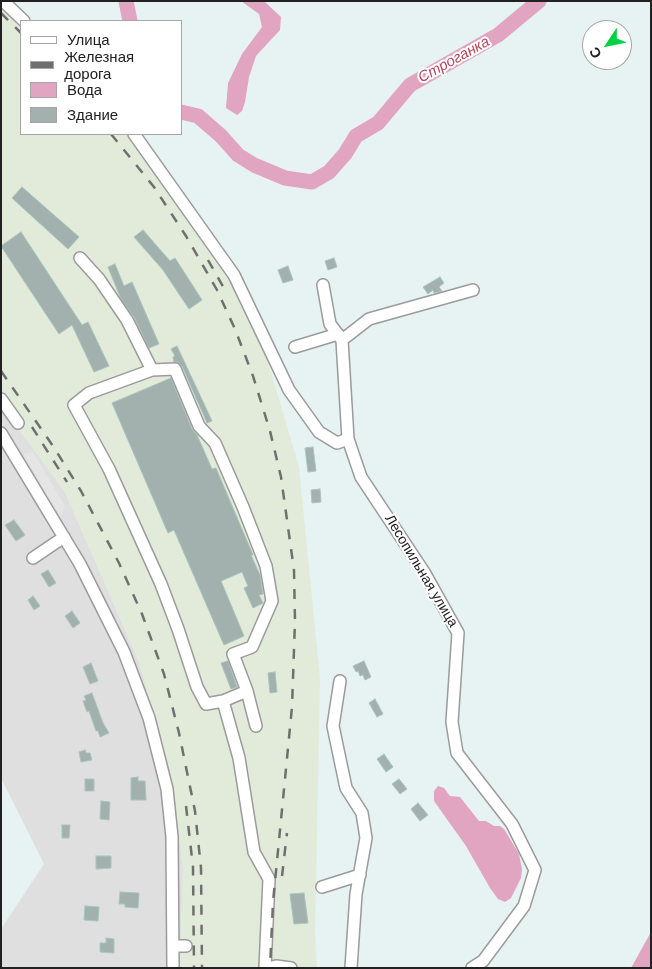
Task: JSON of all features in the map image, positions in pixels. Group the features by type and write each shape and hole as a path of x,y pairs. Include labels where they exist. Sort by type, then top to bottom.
{"street":[{"path":"3,1 23,20"},
{"path":"135,135 234,275 289,390 319,432 338,443 348,439"},
{"path":"80,258 99,279 126,320 152,370"},
{"path":"323,285 330,324 340,337"},
{"path":"294,347 340,337 369,319 473,290"},
{"name":"Лесопильная улица","path":"340,337 348,439 361,477 424,572 458,633 452,722 457,753 512,824 535,870 524,906 482,961 472,968"},
{"path":"247,692 223,701 206,704 197,687 161,584 109,469 74,405 89,393 152,370 175,369 199,426 215,443 266,566 272,602 252,647 232,654 247,692 256,726"},
{"path":"1,400 18,423"},
{"path":"1,433 80,564 124,652 149,718 168,789 172,837 173,968"},
{"path":"33,558 64,537"},
{"path":"340,681 333,726 346,788 362,813 366,838 356,894 351,968"},
{"path":"223,701 239,758 254,852 269,879 266,968 276,966 292,968"},
{"path":"322,887 360,875"},
{"path":"173,946 186,946"}],"shaded area":[{"path":"1,1 20,20 20,135 135,135 254,314 299,467 320,678 315,933 317,968 180,968 183,868 171,774 139,662 65,492 1,405"},
{"path":"1,405 65,492 139,662 171,774 183,868 180,968 1,968 1,929 44,864 1,778"},
{"path":"33,452 65,506 60,516 23,454"}],"water":[{"path":"241,1 264,1 281,17 280,30 256,56 249,77 245,102 242,111 237,115 226,108 228,83 242,54 262,27 259,14"},
{"path":"438,786 444,788 450,796 460,797 479,821 486,821 504,829 519,854 522,869 521,878 511,898 505,902 498,899 490,888 466,846 434,801 434,791"},
{"path":"651,932 651,968 631,968"}],"building":[{"path":"22,187 79,237 68,249 12,198"},
{"path":"143,230 170,261 175,258 202,300 189,309 163,270 134,237"},
{"path":"21,232 82,325 88,322 109,366 94,372 72,325 59,334 1,246"},
{"path":"334,258 337,267 328,270 325,261"},
{"path":"115,264 124,286 132,282 159,344 149,348 134,317 121,299 108,267"},
{"path":"288,266 293,280 283,283 278,270"},
{"path":"440,277 444,283 439,287 442,291 434,293 433,290 428,294 423,287"},
{"path":"177,346 212,421 207,423 182,366 178,362 174,362 173,357 175,356 171,349"},
{"path":"171,378 192,429 197,435 212,469 216,468 260,575 263,594 259,595 263,603 253,608 244,588 248,586 242,572 221,581 244,636 224,645 174,530 168,533 112,403"},
{"path":"313,447 316,471 308,472 305,448"},
{"path":"320,489 321,502 312,503 311,490"},
{"path":"14,520 25,535 16,541 5,525"},
{"path":"48,570 56,583 49,587 41,574"},
{"path":"33,596 40,606 34,610 28,600"},
{"path":"72,611 80,623 73,628 65,616"},
{"path":"228,661 237,687 231,689 221,663"},
{"path":"364,661 371,677 365,680 363,675 360,676 353,666"},
{"path":"91,663 98,681 90,684 83,667"},
{"path":"275,672 277,692 270,693 268,673"},
{"path":"92,693 103,723 109,733 100,737 83,701 86,700 84,696"},
{"path":"375,699 383,714 377,717 369,703"},
{"path":"85,750 86,753 90,753 92,760 81,762 79,752"},
{"path":"384,754 393,767 386,772 377,759"},
{"path":"138,777 138,781 145,781 146,800 131,800 131,778"},
{"path":"85,779 94,779 94,791 85,791"},
{"path":"399,779 407,789 400,794 392,784"},
{"path":"101,801 110,802 109,820 100,819"},
{"path":"418,803 428,815 420,821 411,809"},
{"path":"62,825 70,825 69,838 62,838"},
{"path":"96,856 111,856 111,868 96,869"},
{"path":"120,892 139,893 138,908 125,907 125,904 119,904"},
{"path":"304,893 308,923 294,924 290,894"},
{"path":"85,906 99,907 98,921 84,920"},
{"path":"106,938 114,939 114,953 100,952 100,943 106,943"}],"waterway":[{"name":"Строганка","path":"126,1 130,20"},
{"name":"Строганка","path":"182,112 198,116 221,136 238,155 254,165 285,178 312,182 329,172 345,154 356,136 378,123 410,85 498,35 539,1"}],"railway":[{"path":"1,13 20,32"},
{"path":"112,135 154,187 186,236 217,290 235,329 253,376 270,431 281,477 294,570 295,621 292,707 273,902 270,968"},
{"path":"208,260 225,290"},
{"path":"1,371 53,446 81,491 119,563 142,614 164,674 179,733 195,811 201,868 202,968"},
{"path":"32,427 67,482"},
{"path":"186,806 193,867 194,968"},
{"path":"282,876 287,833"}]}
